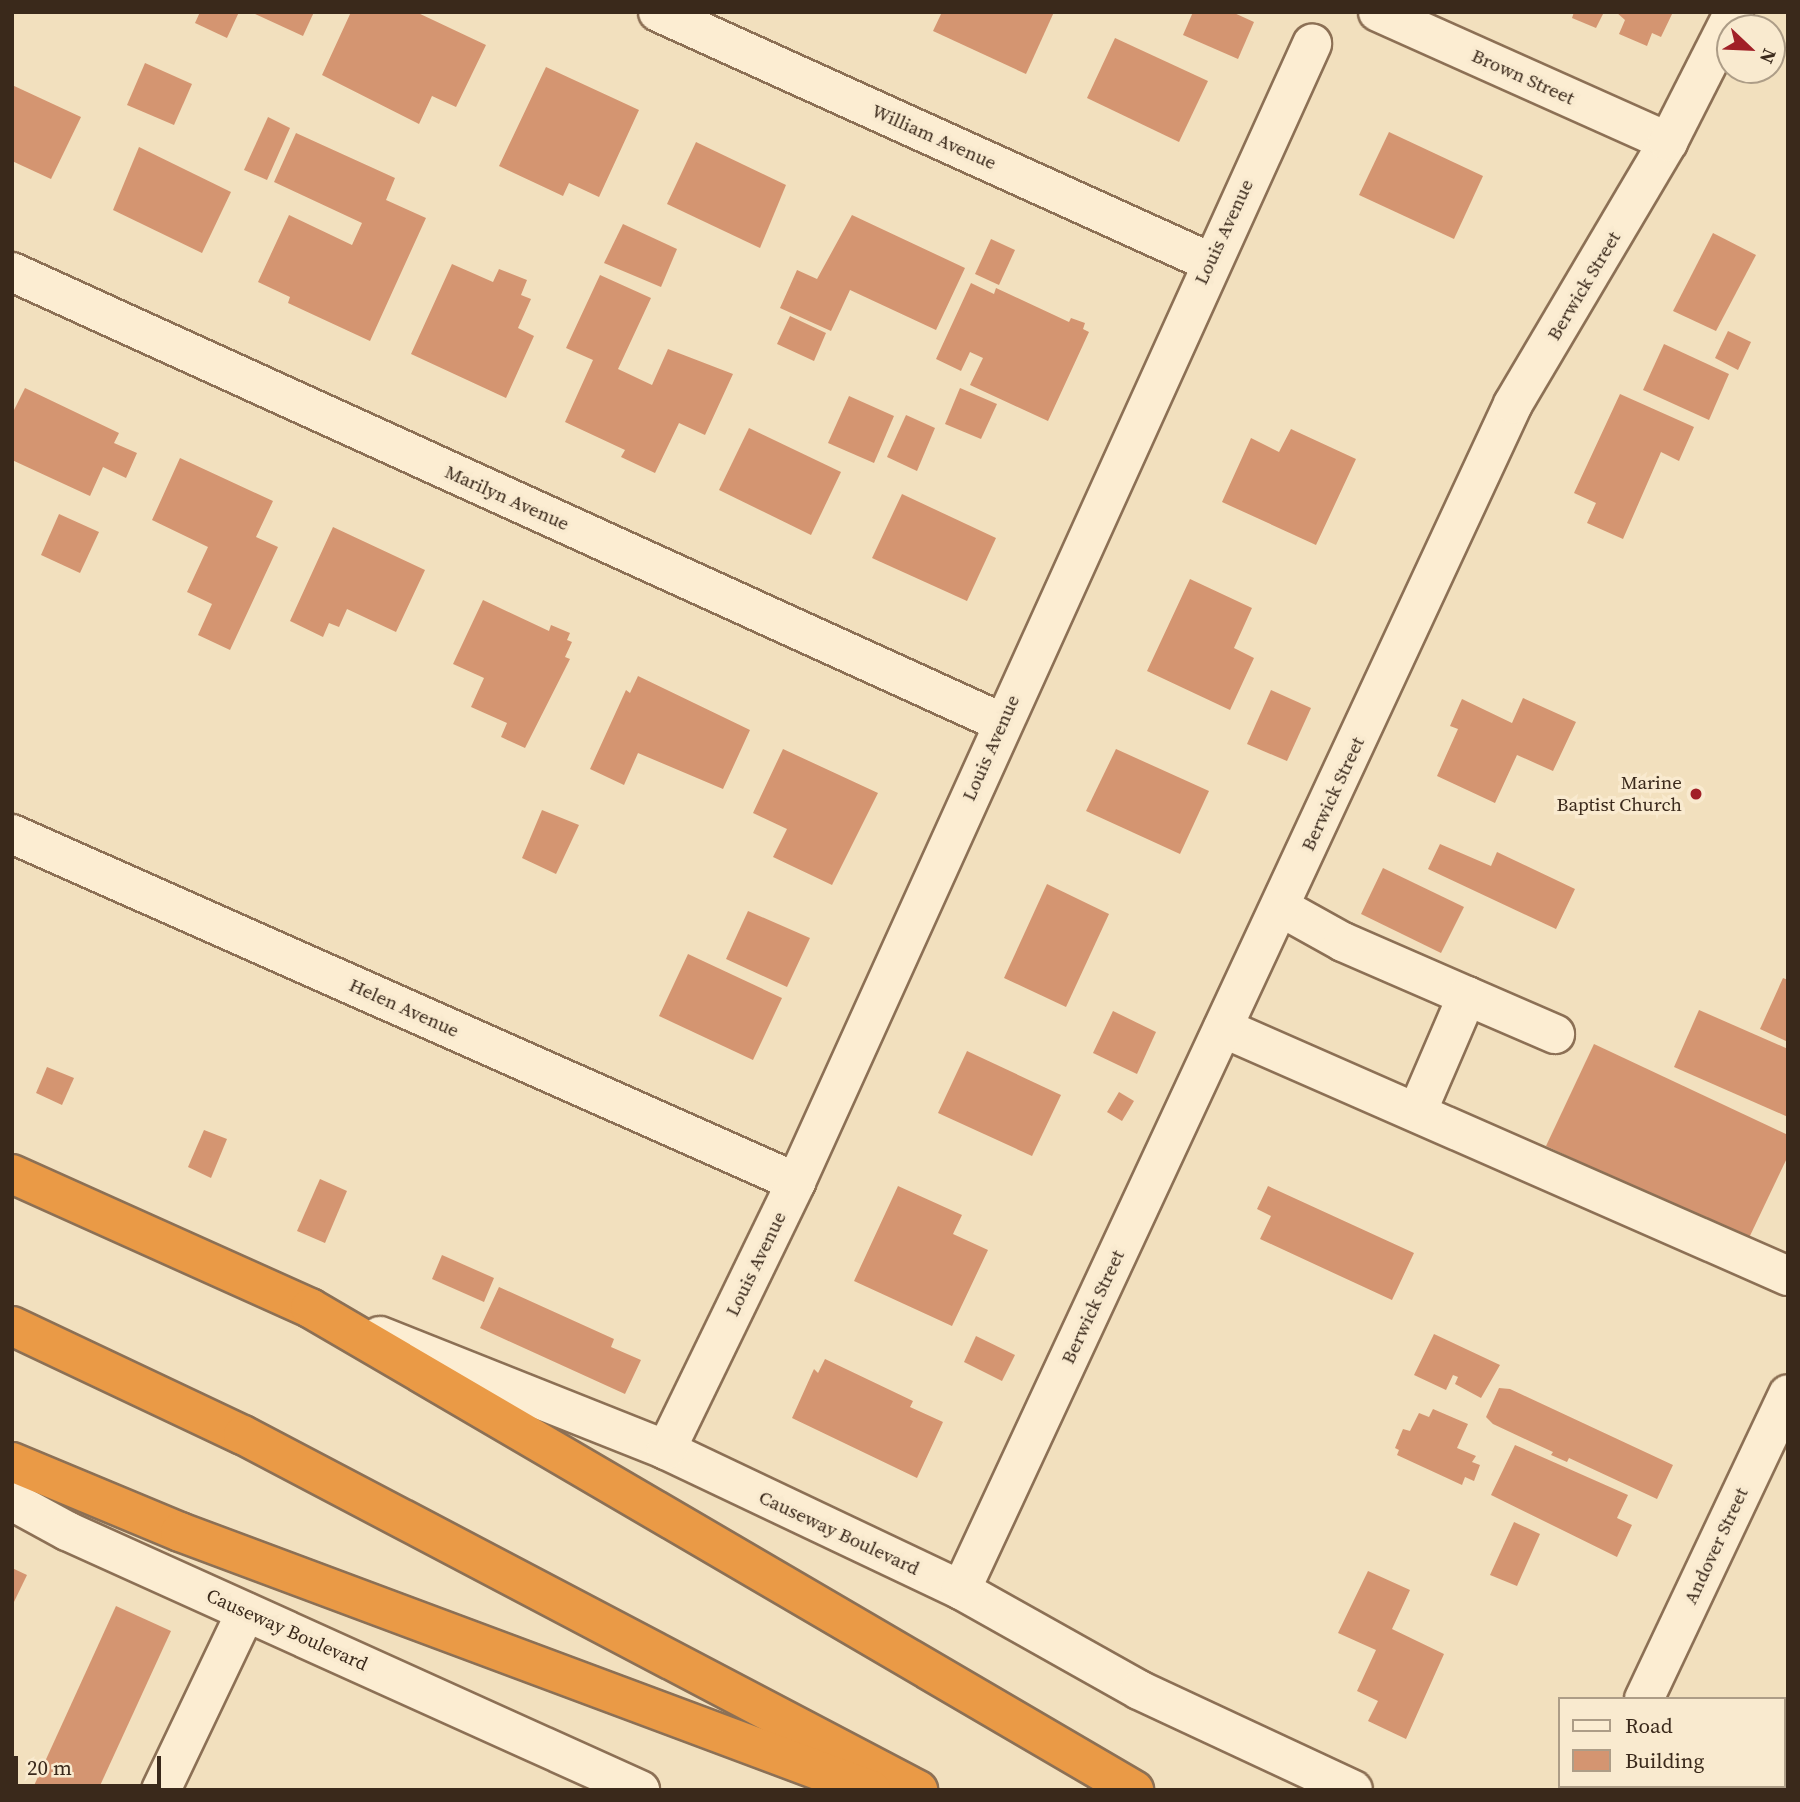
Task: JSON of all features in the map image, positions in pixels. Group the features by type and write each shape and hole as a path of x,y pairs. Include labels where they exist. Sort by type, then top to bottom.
{"highway":[{"name":"Causeway Boulevard","path":"12,1174 310,1308 1134,1790"},
{"path":"12,1326 243,1435 918,1790"},
{"path":"12,1462 180,1532 871,1790"}],"street":[{"name":"William Avenue","path":"658,12 1210,262"},
{"name":"Brown Street","path":"1378,12 1668,142"},
{"name":"Berwick Street","path":"961,1590 1514,404 1668,142 1734,12"},
{"name":"Louis Avenue","path":"666,1450 796,1182 1210,262 1312,44"},
{"name":"Marilyn Avenue","path":"12,272 1003,723"},
{"name":"Helen Avenue","path":"12,834 796,1182"},
{"path":"1280,907 1343,942 1555,1034"},
{"path":"1417,1112 1467,996"},
{"path":"1223,1028 1788,1276"},
{"name":"Causeway Boulevard","path":"310,1308 666,1450 961,1590 1139,1690 1353,1790"},
{"name":"Andover Street","path":"1645,1697 1788,1394"},
{"name":"Causeway Boulevard","path":"12,1501 67,1531 640,1790"},
{"path":"161,1790 246,1612"}],"building":[{"path":"200,12 239,12 227,38 195,23"},
{"path":"251,12 314,12 303,36"},
{"path":"351,12 416,12 486,45 456,107 432,96 419,124 322,75"},
{"path":"942,12 1054,12 1026,74 933,31"},
{"path":"1193,12 1232,12 1254,22 1238,59 1183,35"},
{"path":"1574,12 1604,12 1596,28 1572,18"},
{"path":"1616,12 1673,12 1661,37 1652,33 1647,46 1619,34 1625,20"},
{"path":"1115,38 1208,81 1179,142 1087,98"},
{"path":"145,63 192,84 174,125 127,105"},
{"path":"546,67 639,110 599,197 569,183 563,196 499,166"},
{"path":"12,85 81,117 51,179 12,161"},
{"path":"268,117 290,128 267,180 244,170"},
{"path":"1389,132 1483,176 1454,239 1359,195"},
{"path":"296,133 395,178 386,200 426,218 370,341 288,303 290,297 258,282 289,215 352,245 362,223 274,182"},
{"path":"696,142 786,185 760,248 667,204"},
{"path":"139,147 231,192 202,253 113,210"},
{"path":"852,215 965,268 936,330 850,290 831,331 780,308 797,270 817,279"},
{"path":"623,224 677,249 661,287 604,263"},
{"path":"1713,233 1756,255 1716,331 1673,311"},
{"path":"991,239 1015,250 999,285 975,274"},
{"path":"452,264 493,282 499,269 527,280 521,295 531,299 518,328 534,336 506,398 411,354"},
{"path":"600,275 651,298 618,369 652,385 668,349 733,374 705,435 679,423 655,473 621,457 625,450 565,422 593,360 566,348"},
{"path":"971,283 994,294 996,288 1069,322 1071,318 1085,323 1083,329 1089,332 1048,421 970,385 983,358 970,352 961,371 936,359"},
{"path":"790,316 826,333 814,361 777,344"},
{"path":"1728,331 1751,342 1738,370 1715,358"},
{"path":"1664,344 1729,374 1709,420 1643,390"},
{"path":"25,388 119,433 114,443 137,453 126,478 103,467 90,496 12,460 12,414"},
{"path":"960,388 997,404 981,439 945,424"},
{"path":"1620,394 1694,427 1679,461 1661,452 1623,539 1587,523 1596,503 1574,493"},
{"path":"849,396 894,416 874,463 828,443"},
{"path":"906,415 935,428 917,471 887,457"},
{"path":"749,428 841,472 811,535 719,490"},
{"path":"1291,429 1356,459 1316,545 1222,502 1251,438 1279,452"},
{"path":"180,458 273,501 256,537 278,547 230,650 198,635 212,604 187,592 208,547 152,520"},
{"path":"902,494 996,538 967,601 872,558"},
{"path":"59,514 99,532 80,573 41,555"},
{"path":"333,527 425,570 396,632 347,609 339,627 329,623 323,637 290,621"},
{"path":"1190,579 1252,608 1234,648 1254,658 1230,710 1147,671"},
{"path":"483,600 549,631 551,625 570,633 567,640 572,642 565,657 570,659 525,748 501,737 507,723 471,707 484,678 453,664"},
{"path":"638,676 750,730 723,789 638,753 624,785 590,769 626,690 630,693"},
{"path":"1271,690 1311,708 1287,761 1247,744"},
{"path":"1523,698 1576,722 1553,771 1517,755 1495,803 1437,776 1458,729 1450,726 1462,699 1512,723"},
{"path":"783,749 878,793 832,885 773,857 787,829 753,813"},
{"path":"1116,749 1209,791 1180,854 1086,811"},
{"path":"542,810 579,825 556,874 522,858"},
{"path":"1440,844 1491,866 1497,852 1575,889 1556,929 1428,869"},
{"path":"1383,868 1464,907 1441,953 1361,914"},
{"path":"1047,884 1109,914 1066,1007 1004,978"},
{"path":"748,911 810,938 787,987 726,959"},
{"path":"688,954 782,998 753,1060 659,1016"},
{"path":"1783,978 1788,980 1788,1042 1760,1029"},
{"path":"1699,1010 1788,1049 1788,1117 1674,1067"},
{"path":"1113,1011 1156,1032 1137,1074 1093,1053"},
{"path":"1594,1044 1788,1135 1788,1156 1748,1240 1546,1146"},
{"path":"967,1051 1061,1095 1032,1156 938,1113"},
{"path":"47,1067 74,1078 62,1105 36,1093"},
{"path":"1119,1092 1134,1101 1122,1121 1107,1112"},
{"path":"204,1130 227,1139 211,1178 188,1167"},
{"path":"320,1179 347,1191 325,1243 297,1231"},
{"path":"898,1186 962,1215 953,1234 988,1250 952,1326 854,1281"},
{"path":"1268,1186 1414,1253 1392,1300 1260,1239 1271,1216 1257,1209"},
{"path":"442,1255 494,1278 484,1302 432,1279"},
{"path":"499,1287 614,1339 611,1347 641,1360 625,1394 480,1328"},
{"path":"1434,1334 1500,1365 1481,1398 1455,1384 1458,1377 1453,1375 1446,1390 1414,1375"},
{"path":"976,1336 1015,1355 1002,1381 964,1362"},
{"path":"825,1359 913,1401 910,1407 943,1422 917,1478 792,1418 814,1369 818,1373"},
{"path":"1499,1388 1510,1389 1673,1465 1657,1499 1569,1458 1567,1462 1551,1455 1553,1452 1493,1424 1486,1417"},
{"path":"1433,1409 1468,1424 1457,1448 1476,1456 1472,1462 1480,1465 1474,1481 1465,1477 1462,1485 1397,1455 1399,1450 1395,1448 1403,1429 1410,1431 1419,1413 1429,1417"},
{"path":"1515,1445 1628,1495 1617,1518 1632,1525 1617,1557 1491,1495"},
{"path":"1514,1522 1540,1534 1517,1586 1490,1575"},
{"path":"12,1568 27,1575 12,1606"},
{"path":"1368,1571 1410,1590 1392,1629 1444,1654 1406,1739 1368,1721 1378,1701 1357,1691 1376,1650 1338,1633"},
{"path":"116,1606 171,1631 98,1790 32,1790"}],"place":[{"name":"Marine Baptist Church","path":"1696,794"}]}
